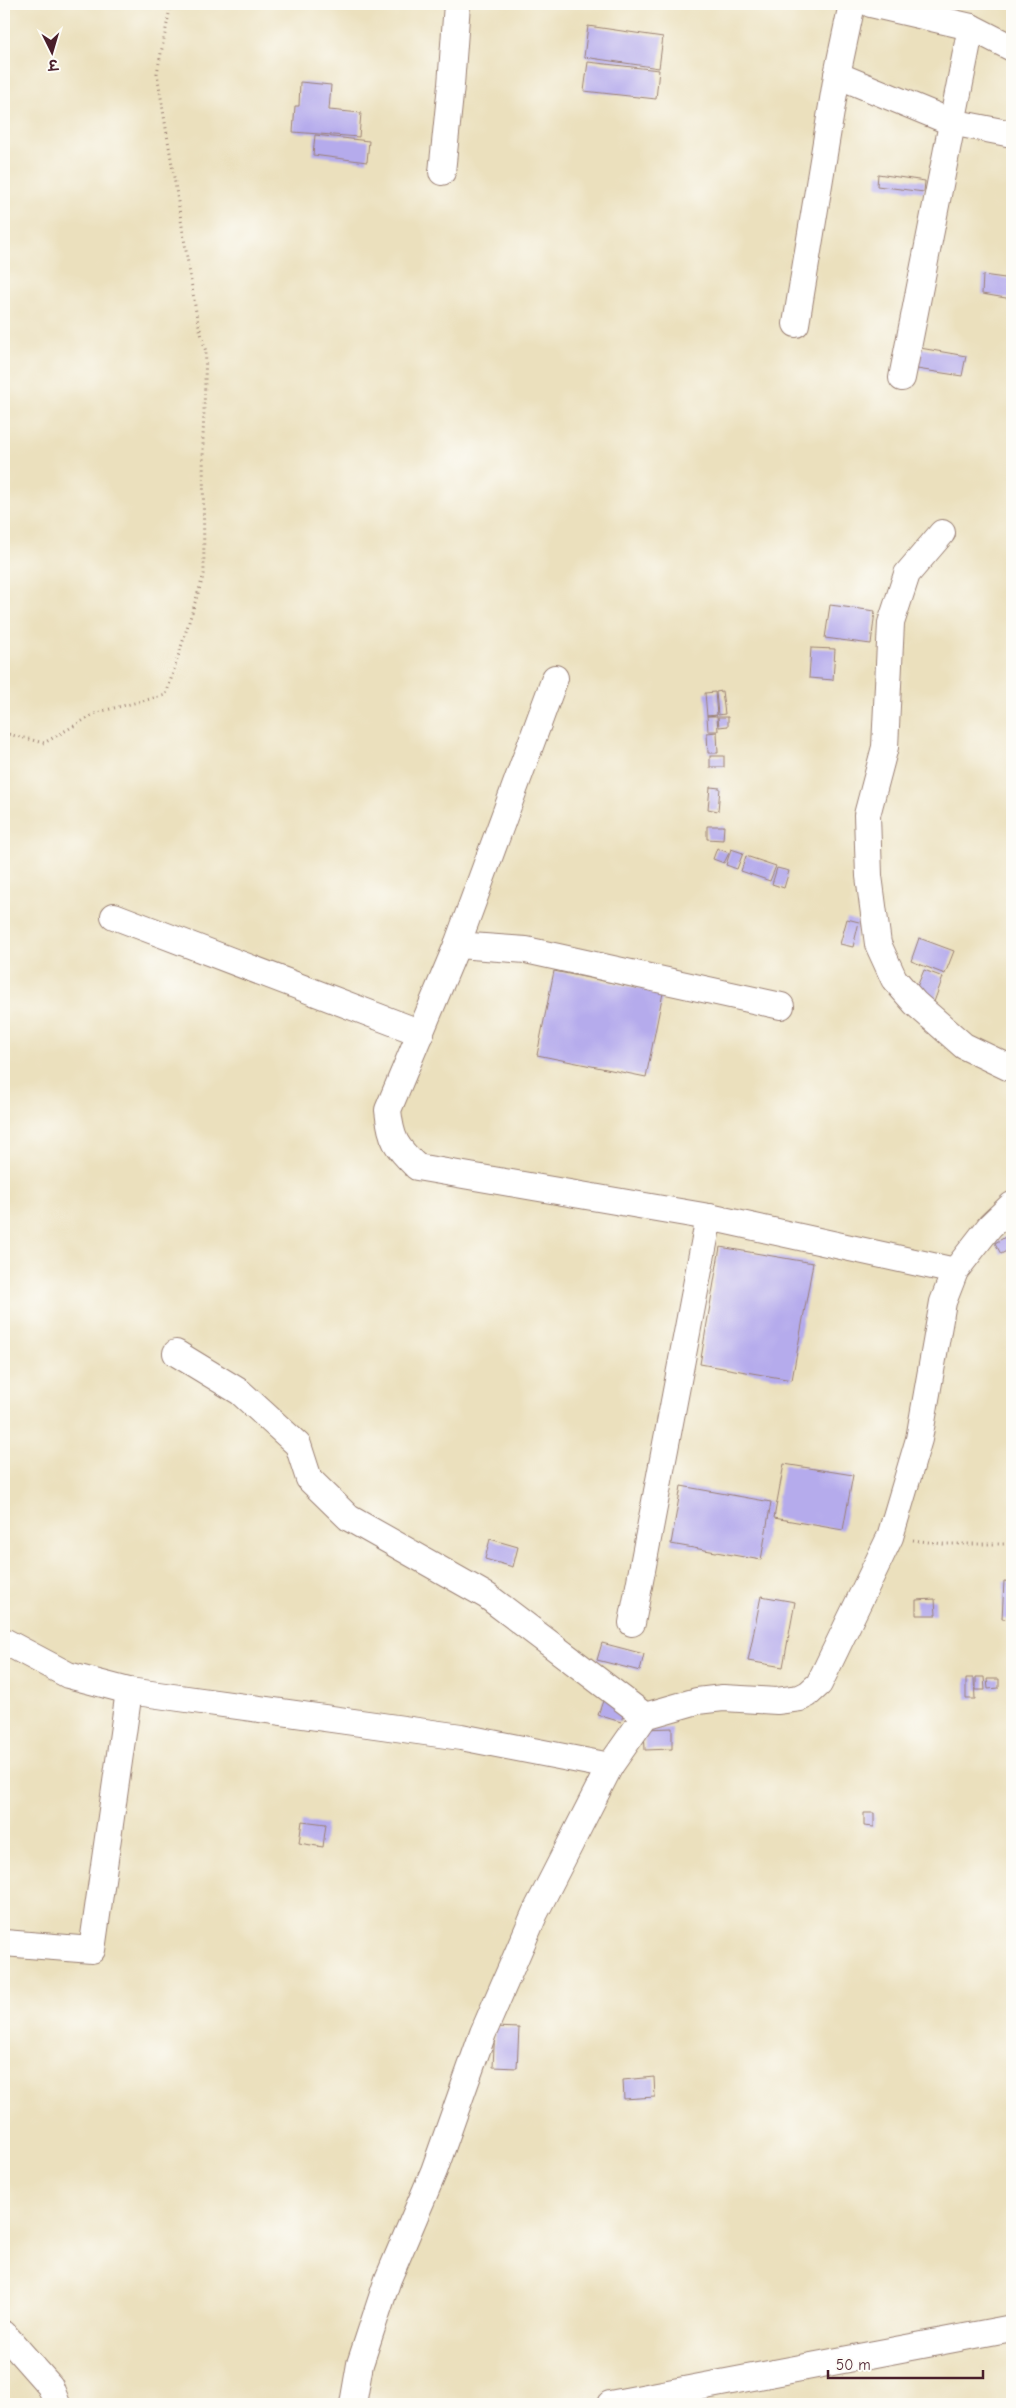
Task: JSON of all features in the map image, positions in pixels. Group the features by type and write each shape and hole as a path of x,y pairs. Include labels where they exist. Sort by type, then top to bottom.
{"street":[{"path":"442,172 457,4"},
{"path":"796,324 837,75 852,4"},
{"path":"871,4 971,27 1012,48"},
{"path":"902,378 971,27"},
{"path":"837,75 951,122 1012,134"},
{"path":"942,533 907,574 891,623 885,746 867,815 870,886 878,944 894,980 915,1003 964,1046 1012,1069"},
{"path":"555,678 457,945 388,1110 390,1133 398,1149 417,1167 709,1217 954,1271"},
{"path":"114,916 420,1033"},
{"path":"457,945 526,950 781,1006"},
{"path":"353,2404 360,2364 388,2279 434,2171 482,2033 535,1913 610,1766 645,1716 697,1701 723,1698 777,1701 800,1698 808,1694 819,1684 890,1538 919,1439 943,1302 954,1271 990,1226 1012,1205"},
{"path":"632,1623 709,1217"},
{"path":"176,1353 240,1392 298,1445 309,1479 348,1518 487,1596 645,1716"},
{"path":"4,1641 68,1675 129,1691 461,1736 610,1766"},
{"path":"4,1943 92,1950 129,1691"},
{"path":"610,2404 1012,2328"},
{"path":"4,2334 50,2386 57,2404"}],"path":[{"path":"4,734 44,744 98,712 166,695 204,574 203,439 206,352 197,318 157,73 171,4"},
{"path":"890,1538 943,1544 1012,1544"}],"building":[{"path":"588,26 663,37 659,68 584,57"},
{"path":"588,62 659,70 656,99 584,91"},
{"path":"300,82 331,85 329,110 361,113 359,137 293,132 295,106 299,106"},
{"path":"315,135 369,141 367,162 313,155"},
{"path":"878,174 925,181 924,192 877,186"},
{"path":"983,275 1012,279 1012,299 982,294"},
{"path":"920,348 966,356 962,376 917,369"},
{"path":"830,605 875,611 871,644 825,638"},
{"path":"811,648 835,649 833,680 809,678"},
{"path":"722,691 725,714 718,715 716,692"},
{"path":"715,692 717,715 707,716 705,693"},
{"path":"707,716 717,716 718,731 708,731"},
{"path":"718,717 728,717 728,726 719,727"},
{"path":"717,732 718,753 708,753 707,733"},
{"path":"710,756 724,756 724,767 710,767"},
{"path":"710,787 720,788 718,811 708,809"},
{"path":"707,826 724,826 723,840 707,839"},
{"path":"717,848 729,853 724,863 713,859"},
{"path":"731,849 743,853 737,869 726,865"},
{"path":"746,856 776,866 770,881 741,871"},
{"path":"777,868 789,871 784,888 772,884"},
{"path":"847,919 859,922 853,947 840,944"},
{"path":"919,938 954,951 945,974 911,961"},
{"path":"924,970 943,977 934,1002 914,994"},
{"path":"554,971 663,993 646,1077 537,1055"},
{"path":"1012,1233 1012,1248 1001,1254 995,1243"},
{"path":"720,1247 813,1263 792,1380 700,1364"},
{"path":"784,1464 853,1475 843,1530 774,1518"},
{"path":"681,1486 771,1502 761,1560 671,1544"},
{"path":"490,1539 518,1547 513,1567 485,1559"},
{"path":"1004,1581 1012,1582 1012,1620 1002,1619"},
{"path":"761,1596 795,1602 783,1667 748,1661"},
{"path":"935,1599 936,1615 916,1615 916,1600"},
{"path":"602,1643 644,1654 640,1671 597,1660"},
{"path":"976,1677 984,1677 985,1690 976,1690"},
{"path":"966,1678 974,1678 975,1699 966,1699"},
{"path":"987,1679 999,1679 999,1688 988,1689"},
{"path":"604,1698 626,1705 621,1722 598,1715"},
{"path":"672,1728 672,1749 645,1750 644,1729"},
{"path":"864,1813 874,1813 874,1827 864,1826"},
{"path":"302,1821 326,1824 323,1847 299,1843"},
{"path":"495,2027 519,2028 517,2068 493,2067"},
{"path":"654,2077 655,2097 624,2099 623,2080"}]}
